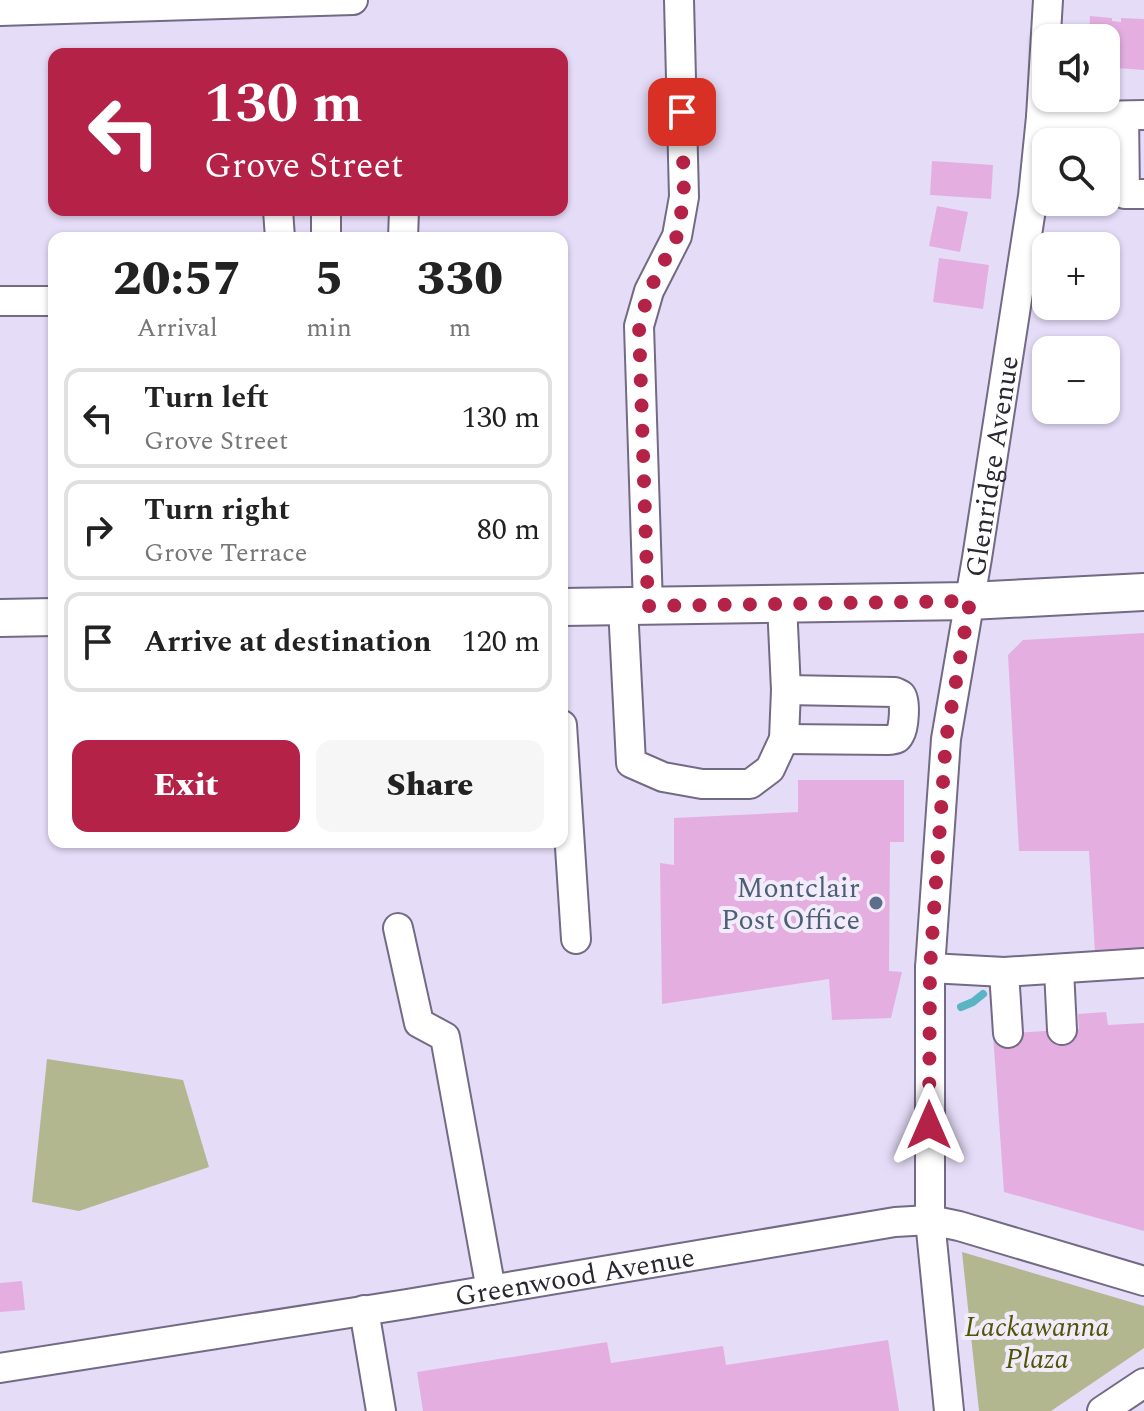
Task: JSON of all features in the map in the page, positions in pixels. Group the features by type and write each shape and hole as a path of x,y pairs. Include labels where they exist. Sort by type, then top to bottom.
{"main road":[{"path":"568,607 970,601 1144,592"},
{"path":"0,618 48,617"}],"street":[{"path":"0,11 353,0"},
{"path":"679,0 684,197 677,236 649,291 639,326 631,763 663,777 702,784 750,784 770,769 784,739 786,690 782,604"},
{"name":"Glenridge Avenue","path":"949,1411 930,1220 930,968 946,739 1033,196 1048,0"},
{"path":"1041,117 1134,116 1125,194 1144,194"},
{"path":"0,301 48,301"},
{"path":"784,739 889,740 896,739 903,726 904,699 895,692 786,690"},
{"path":"568,817 576,939"},
{"path":"398,928 419,1023 445,1037 491,1290"},
{"path":"930,968 1004,972 1144,963"},
{"path":"1059,970 1062,1030"},
{"path":"1004,972 1008,1033"},
{"name":"Greenwood Avenue","path":"0,1368 883,1224 930,1220 1144,1281"},
{"path":"364,1310 381,1411"},
{"path":"1102,1411 1144,1383"}],"green space":[{"path":"47,1059 183,1080 209,1167 79,1211 32,1202"},
{"name":"Lackawanna Plaza","path":"962,1252 1144,1306 1144,1348 1051,1411 979,1411"}],"building":[{"path":"1090,16 1121,22 1121,18 1144,19 1144,70 1120,68 1120,24 1090,24"},
{"path":"932,161 993,165 991,199 930,195"},
{"path":"937,206 968,212 960,252 929,246"},
{"path":"939,258 989,265 983,309 933,302"},
{"path":"1144,633 1144,949 1095,953 1089,851 1019,851 1008,655 1023,640"},
{"path":"798,780 904,780 904,842 890,842 889,971 902,972 891,1018 832,1020 829,979 662,1004 660,863 674,865 674,818 798,812"},
{"path":"1106,1012 1108,1025 1144,1023 1144,1231 1004,1192 993,1034 1079,1029 1078,1014"},
{"path":"22,1281 25,1310 0,1312 0,1283"},
{"path":"888,1340 899,1411 423,1411 417,1372 607,1342 611,1363 723,1346 726,1365"}],"waterway":[{"path":"961,1007 983,994"}],"place":[{"name":"Montclair Post Office","path":"876,903"}],"route":[{"path":"682,112 684,197 677,236 649,291 639,326 648,606 970,601 946,739 930,968 929,1125"}]}
